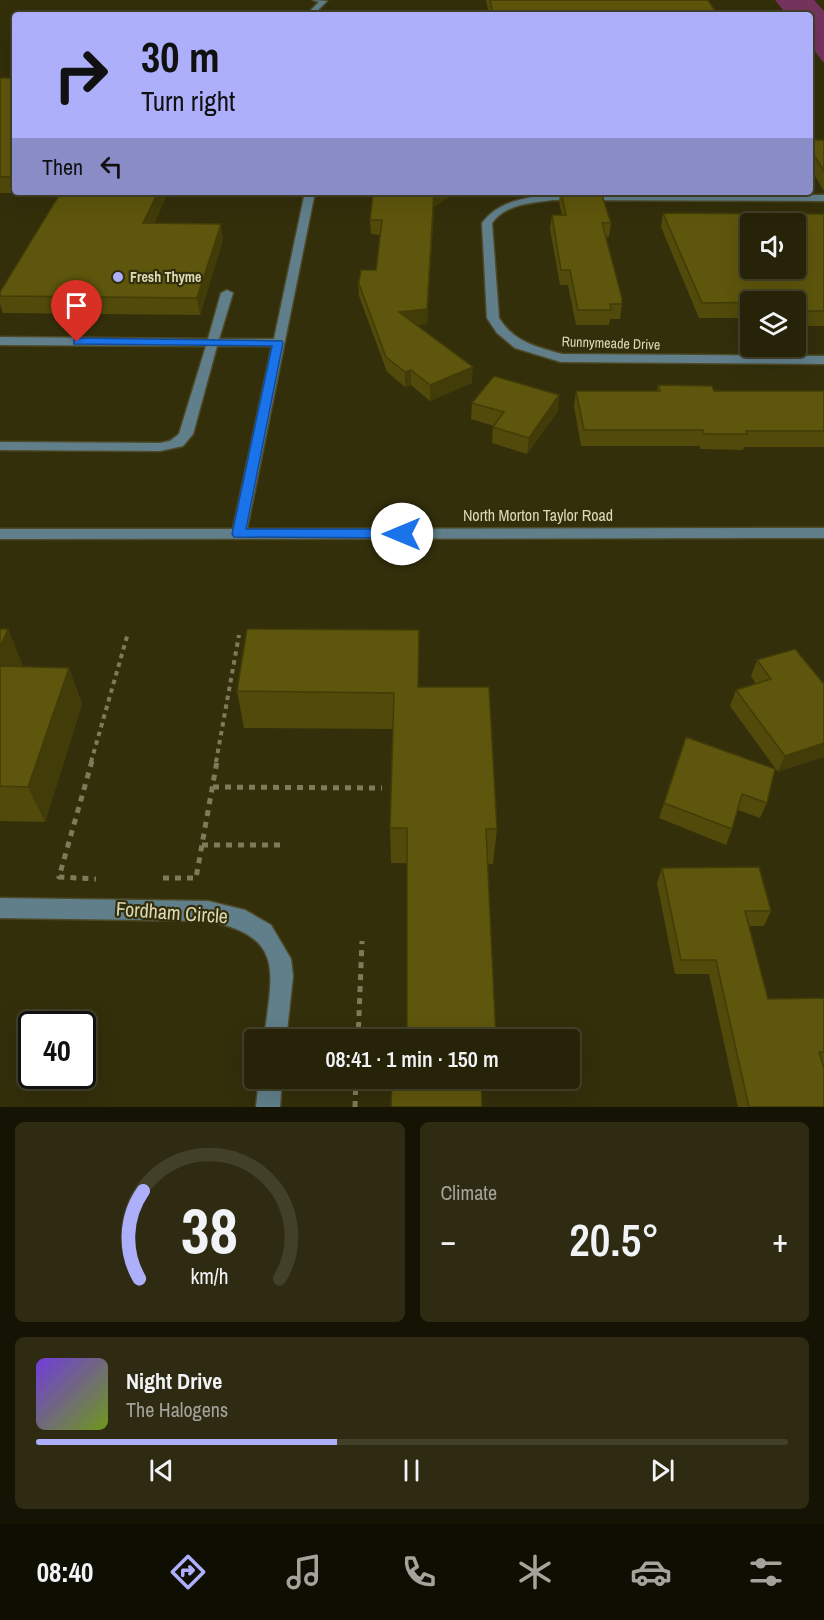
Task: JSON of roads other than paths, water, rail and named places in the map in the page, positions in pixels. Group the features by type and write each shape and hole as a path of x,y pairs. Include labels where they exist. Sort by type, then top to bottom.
{"street":[{"path":"316,0 324,0"},
{"path":"312,12 324,0"},
{"path":"238,534 309,195"},
{"name":"Runnymeade Drive","path":"824,198 553,197 522,201 502,208 494,214 487,227 493,318 501,331 519,345 546,355 577,359 824,360"},
{"path":"0,446 160,447 172,446 182,441 227,293"},
{"path":"0,341 278,343"},
{"name":"North Morton Taylor Road","path":"0,534 824,533"},
{"name":"Fordham Circle","path":"0,908 208,911 238,917 264,932 280,959 282,976 276,1029"},
{"path":"268,1107 270,1089"}],"place":[{"name":"Fresh Thyme","path":"118,277"}]}
